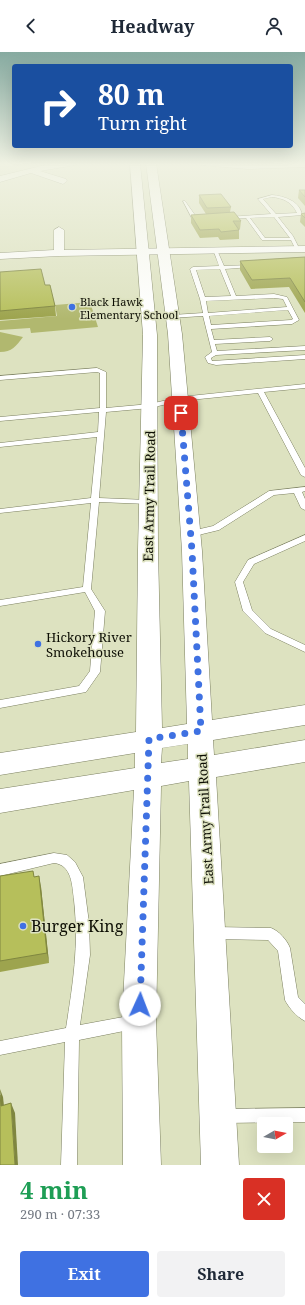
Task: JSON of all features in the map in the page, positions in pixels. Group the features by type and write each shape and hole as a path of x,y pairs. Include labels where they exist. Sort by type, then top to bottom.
{"main road":[{"name":"East Army Trail Road","path":"140,215 150,335 148,502 149,739 140,1021 142,1165"},
{"name":"East Army Trail Road","path":"158,215 172,317 190,534 201,731 220,1165"},
{"path":"0,764 305,715"},
{"path":"0,800 202,766 305,751"}],"street":[{"path":"59,230 59,253"},
{"path":"0,256 59,253 302,249"}],"lane":[{"path":"192,215 195,219 203,220"},
{"path":"225,218 286,215"},
{"path":"274,216 302,249"},
{"path":"247,217 264,239 292,239"},
{"path":"215,250 234,298"},
{"path":"214,353 203,299 193,269 259,265"},
{"path":"203,299 281,297 285,298 296,320 292,322 208,327"},
{"path":"172,317 290,308"},
{"path":"212,342 270,339"},
{"path":"305,348 214,353 208,357 210,362 216,363 305,357"},
{"path":"0,378 97,370 103,372 103,410 87,589 100,611 95,672 82,689 0,704"},
{"path":"0,419 150,406 180,399 305,386"},
{"path":"260,391 305,475"},
{"path":"0,445 101,434"},
{"path":"190,534 216,528 272,493 301,490 305,508"},
{"path":"0,511 94,500 148,502"},
{"path":"305,538 251,562 239,582 248,611 268,631 305,650"},
{"path":"0,603 87,589"},
{"path":"0,870 54,858 63,859 71,866 77,878 83,924 83,955 72,1034 69,1165"},
{"path":"210,933 272,934 284,948 292,1000 305,1014"},
{"path":"0,1048 140,1021"},
{"path":"218,1116 305,1115"}],"green space":[{"path":"90,302 98,327 31,333 30,328 0,330 0,321 57,316 55,305"},
{"path":"0,332 23,337 11,350 0,352"}],"building":[{"path":"191,215 236,215 241,221 233,221 239,230 221,232 219,229 200,230"},
{"path":"305,257 305,302 290,278 252,280 240,261"},
{"path":"41,269 45,285 50,285 55,306 0,311 0,272"},
{"name":"Burger King","path":"33,871 34,877 39,876 47,953 0,961 0,876"},
{"path":"0,1095 1,1106 11,1103 15,1165 0,1165"}],"place":[{"name":"Black Hawk Elementary School","path":"72,307"},
{"name":"Hickory River Smokehouse","path":"38,644"},
{"name":"Burger King","path":"23,926"}],"route":[{"path":"140,1005 149,739 201,731 192,551 181,413"}]}
